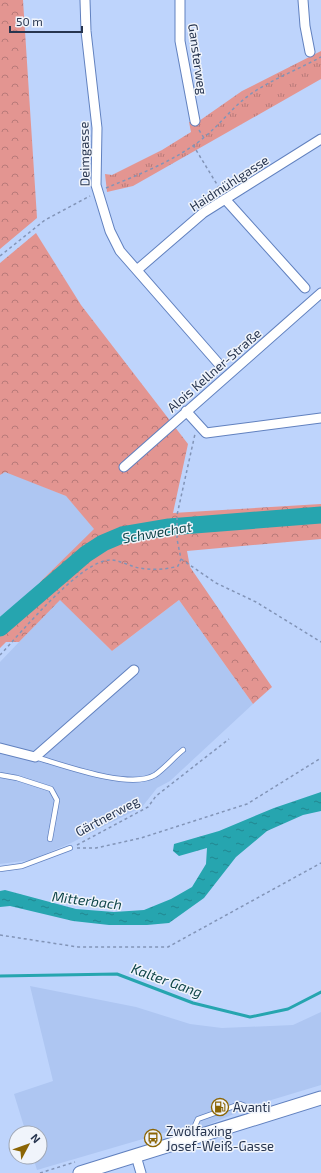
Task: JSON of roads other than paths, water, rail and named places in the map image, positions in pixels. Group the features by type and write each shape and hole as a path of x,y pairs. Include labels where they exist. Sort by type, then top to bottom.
{"main road":[{"path":"80,1173 321,1098"}],"street":[{"name":"Deimgasse","path":"85,0 86,31 95,95 97,128 95,175 98,192 110,231 120,251 218,363"},
{"name":"Gansterweg","path":"180,0 180,41 195,121"},
{"path":"304,0 305,26 310,52"},
{"name":"Haidmühlgasse","path":"137,270 203,213 321,139"},
{"path":"225,199 305,288"},
{"name":"Alois Kellner-Straße","path":"124,467 321,293"},
{"path":"186,411 206,434 321,418"},
{"path":"0,748 35,757 134,670"},
{"path":"136,1156 141,1173"}],"lane":[{"path":"35,757 126,780 142,779 155,775 183,750"},
{"path":"0,775 17,778 51,789 57,800 50,839"},
{"name":"Gärtnerweg","path":"0,869 22,866 70,848"},
{"path":"188,1140 198,1119 240,1104 268,1115"}],"water":[{"path":"321,792 321,811 303,815 267,831 236,857 204,898 169,923 147,925 109,925 73,921 10,906 0,907 0,891 5,890 76,909 114,912 144,910 171,899 192,887 206,864 207,848 179,856 173,851 174,844 219,831 274,808"}],"waterway":[{"name":"Schwechat","path":"0,628 86,554 103,543 122,535 169,527 321,515"},
{"name":"Kalter Gang","path":"0,976 117,974 193,1003 250,1017 288,1009 321,992"}],"place":[{"name":"Avanti","path":"220,1107"},
{"name":"Zwölfaxing Josef-Weiß-Gasse","path":"153,1138"}],"water label":[{"name":"Mitterbach","path":"87,900"}]}
